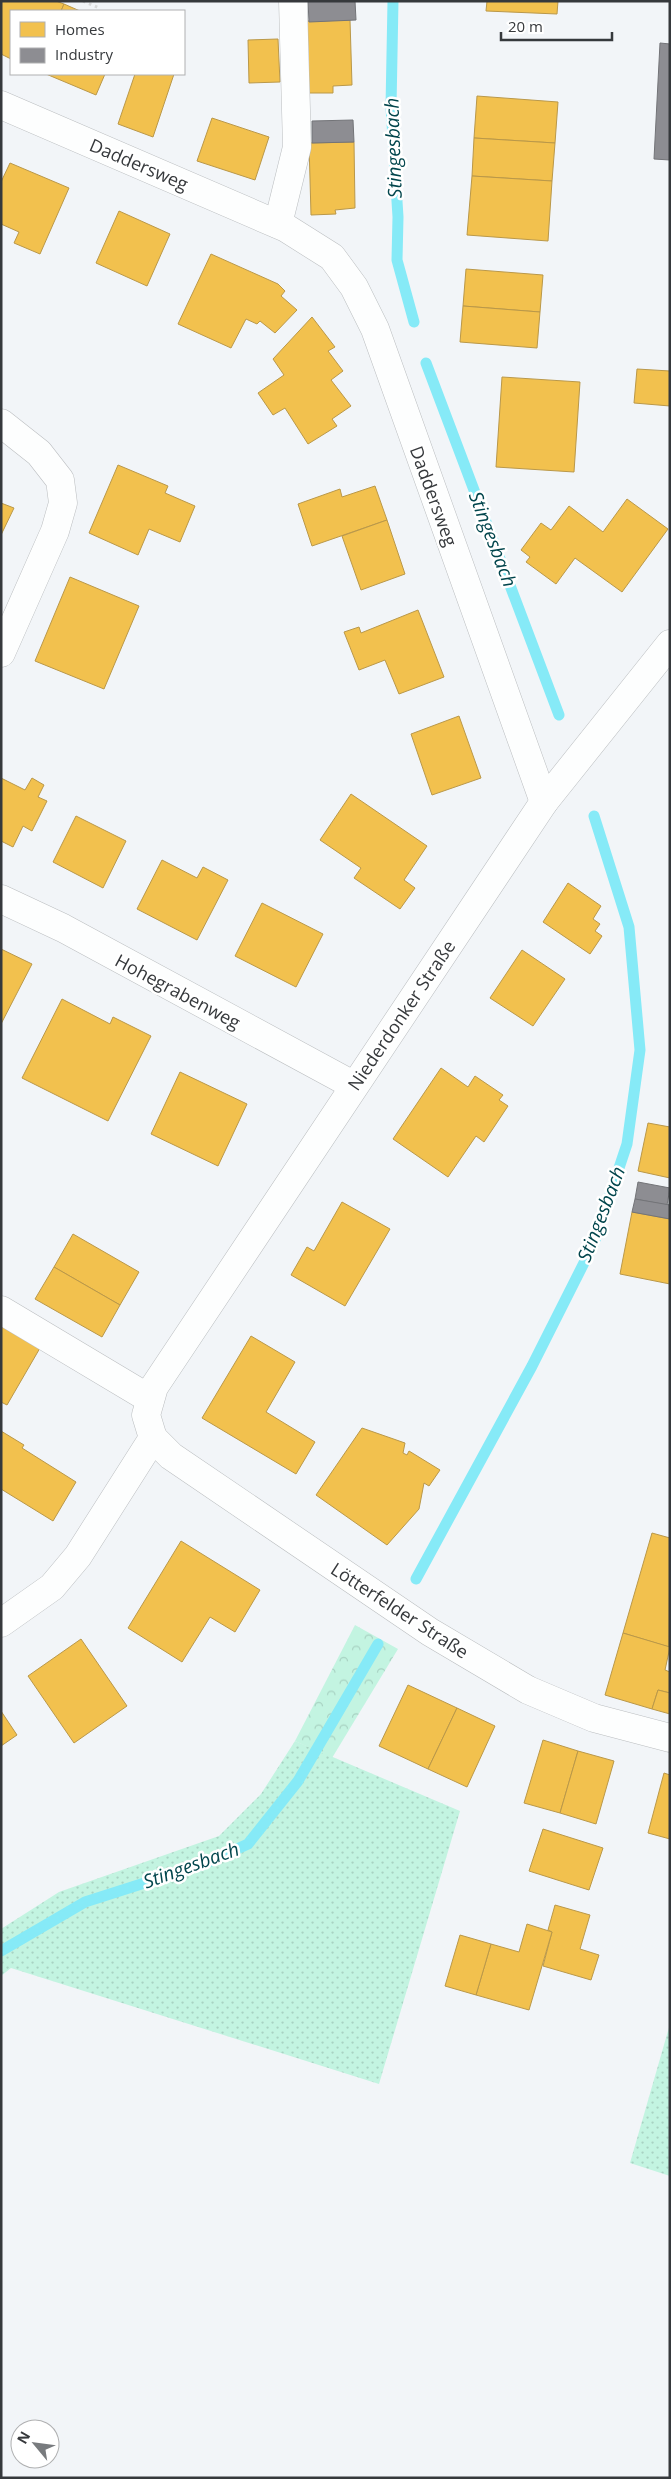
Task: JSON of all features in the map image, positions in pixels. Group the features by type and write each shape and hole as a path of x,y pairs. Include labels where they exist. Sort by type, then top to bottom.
{"street":[{"path":"278,224 297,147 293,1"},
{"name":"Daddersweg","path":"1,105 278,224 332,257 354,287 375,329 544,802"},
{"path":"1,423 39,453 60,480 63,503 56,531 1,653"},
{"name":"Niederdonker Straße","path":"153,1438 146,1414 154,1387 544,802 670,644"},
{"name":"Hohegrabenweg","path":"1,899 63,928 353,1086"},
{"path":"1,1310 150,1399"},
{"path":"6,1611 52,1587 78,1556 153,1438"},
{"name":"Lötterfelder Straße","path":"153,1438 171,1456 373,1594 430,1632 528,1690 594,1718 670,1738"}],"path":[{"path":"83,1 100,8"}],"green space":[{"path":"355,1625 398,1649 332,1758 295,1741"},
{"path":"295,1741 460,1811 379,2084 11,1968 1,1976 1,1929 59,1892 219,1836 261,1794"},
{"path":"670,2024 670,2176 630,2163"}],"building: Homes":[{"path":"1,1 56,1 64,4 61,10 10,10 10,58 1,54"},
{"path":"487,1 558,1 557,14 486,11"},
{"path":"64,4 78,10 61,10"},
{"path":"350,20 352,85 333,86 333,93 308,93 306,21"},
{"path":"278,39 280,82 249,83 248,40"},
{"path":"48,75 105,75 96,95"},
{"path":"135,75 174,75 153,137 118,124"},
{"path":"477,96 558,102 555,143 474,138"},
{"path":"212,118 269,137 255,180 197,161"},
{"path":"474,138 555,143 552,181 472,176"},
{"path":"354,142 355,208 335,210 336,214 311,215 309,143"},
{"path":"10,163 69,188 40,254 14,243 19,232 1,224 1,182"},
{"path":"472,176 552,181 548,241 467,235"},
{"path":"119,211 170,234 147,286 96,263"},
{"path":"211,254 278,284 285,291 281,296 297,310 275,333 260,321 257,324 246,319 231,348 178,324"},
{"path":"466,269 543,275 540,312 463,306"},
{"path":"463,306 540,312 537,348 460,342"},
{"path":"312,317 335,347 328,351 343,371 331,380 351,406 332,419 337,426 308,444 285,408 273,415 258,393 284,375 273,359"},
{"path":"637,369 670,371 670,406 634,403"},
{"path":"502,377 580,382 574,472 496,467"},
{"path":"118,465 168,486 165,493 195,506 180,542 149,529 138,555 89,533"},
{"path":"375,486 387,520 312,546 298,504 340,489 342,497"},
{"path":"627,499 668,529 622,592 575,558 556,584 526,562 530,557 521,550 541,523 551,530 569,506 603,532"},
{"path":"1,503 14,508 1,535"},
{"path":"387,520 405,574 361,590 342,536"},
{"path":"70,577 139,606 104,689 35,661"},
{"path":"418,610 444,677 399,694 385,660 359,670 344,632 359,627 361,633"},
{"path":"459,716 481,778 432,795 411,734"},
{"path":"1,778 25,790 32,778 44,785 38,797 47,801 32,831 23,826 13,847 1,841"},
{"path":"351,794 427,846 404,880 415,888 400,909 354,878 361,868 320,840"},
{"path":"76,816 126,841 103,888 53,862"},
{"path":"162,860 197,878 203,867 228,880 197,940 137,909"},
{"path":"568,883 601,906 593,919 600,924 595,931 602,936 590,954 543,922"},
{"path":"262,903 323,934 296,987 235,956"},
{"path":"1,949 32,964 1,1024"},
{"path":"522,950 565,979 533,1026 490,998"},
{"path":"62,999 110,1024 113,1017 151,1036 108,1121 22,1078"},
{"path":"441,1068 468,1087 475,1076 503,1095 499,1100 508,1106 484,1142 476,1136 448,1177 393,1139"},
{"path":"180,1072 247,1104 218,1166 151,1134"},
{"path":"648,1123 670,1127 670,1178 638,1171"},
{"path":"342,1202 390,1229 345,1306 291,1275 307,1247 314,1251"},
{"path":"632,1212 670,1219 670,1284 620,1274"},
{"path":"73,1234 139,1272 120,1305 54,1267"},
{"path":"54,1267 120,1305 102,1337 35,1299"},
{"path":"1,1326 40,1348 7,1405 1,1402"},
{"path":"251,1336 295,1362 266,1412 315,1442 296,1474 202,1418"},
{"path":"362,1428 405,1443 403,1453 407,1455 409,1451 440,1470 429,1486 424,1483 419,1509 387,1545 316,1495"},
{"path":"1,1431 24,1445 22,1448 76,1482 53,1521 1,1489"},
{"path":"652,1533 670,1538 669,1647 623,1633"},
{"path":"181,1541 260,1590 235,1632 210,1617 182,1662 128,1628"},
{"path":"623,1633 670,1647 665,1670 670,1672 670,1693 658,1690 652,1709 605,1695"},
{"path":"81,1639 127,1706 74,1743 28,1676"},
{"path":"408,1685 457,1708 428,1769 379,1746"},
{"path":"658,1690 670,1693 670,1714 652,1709"},
{"path":"457,1708 495,1726 467,1787 428,1769"},
{"path":"1,1711 17,1735 1,1746"},
{"path":"543,1740 578,1751 560,1813 524,1803"},
{"path":"578,1751 614,1761 596,1824 560,1813"},
{"path":"664,1773 670,1775 670,1839 648,1833"},
{"path":"543,1829 603,1848 589,1890 529,1871"},
{"path":"555,1905 590,1915 580,1949 599,1955 591,1980 543,1966 552,1932 548,1930"},
{"path":"527,1924 552,1932 529,2010 476,1995 491,1944 519,1952"},
{"path":"460,1935 491,1944 476,1995 445,1986"}],"building: Industry":[{"path":"308,1 355,1 356,20 309,22"},
{"path":"660,43 670,44 670,160 654,159"},
{"path":"353,120 354,142 312,143 312,121"},
{"path":"638,1182 670,1188 667,1205 635,1199"},
{"path":"635,1199 670,1205 670,1219 632,1212"}],"waterway":[{"name":"Stingesbach","path":"393,1 391,107 398,217 397,260 414,322"},
{"name":"Stingesbach","path":"426,363 559,715"},
{"name":"Stingesbach","path":"416,1579 532,1366 594,1243 627,1144 640,1050 629,927 594,816"},
{"name":"Stingesbach","path":"1,1951 85,1902 204,1864 248,1844 298,1781 378,1644"}]}
